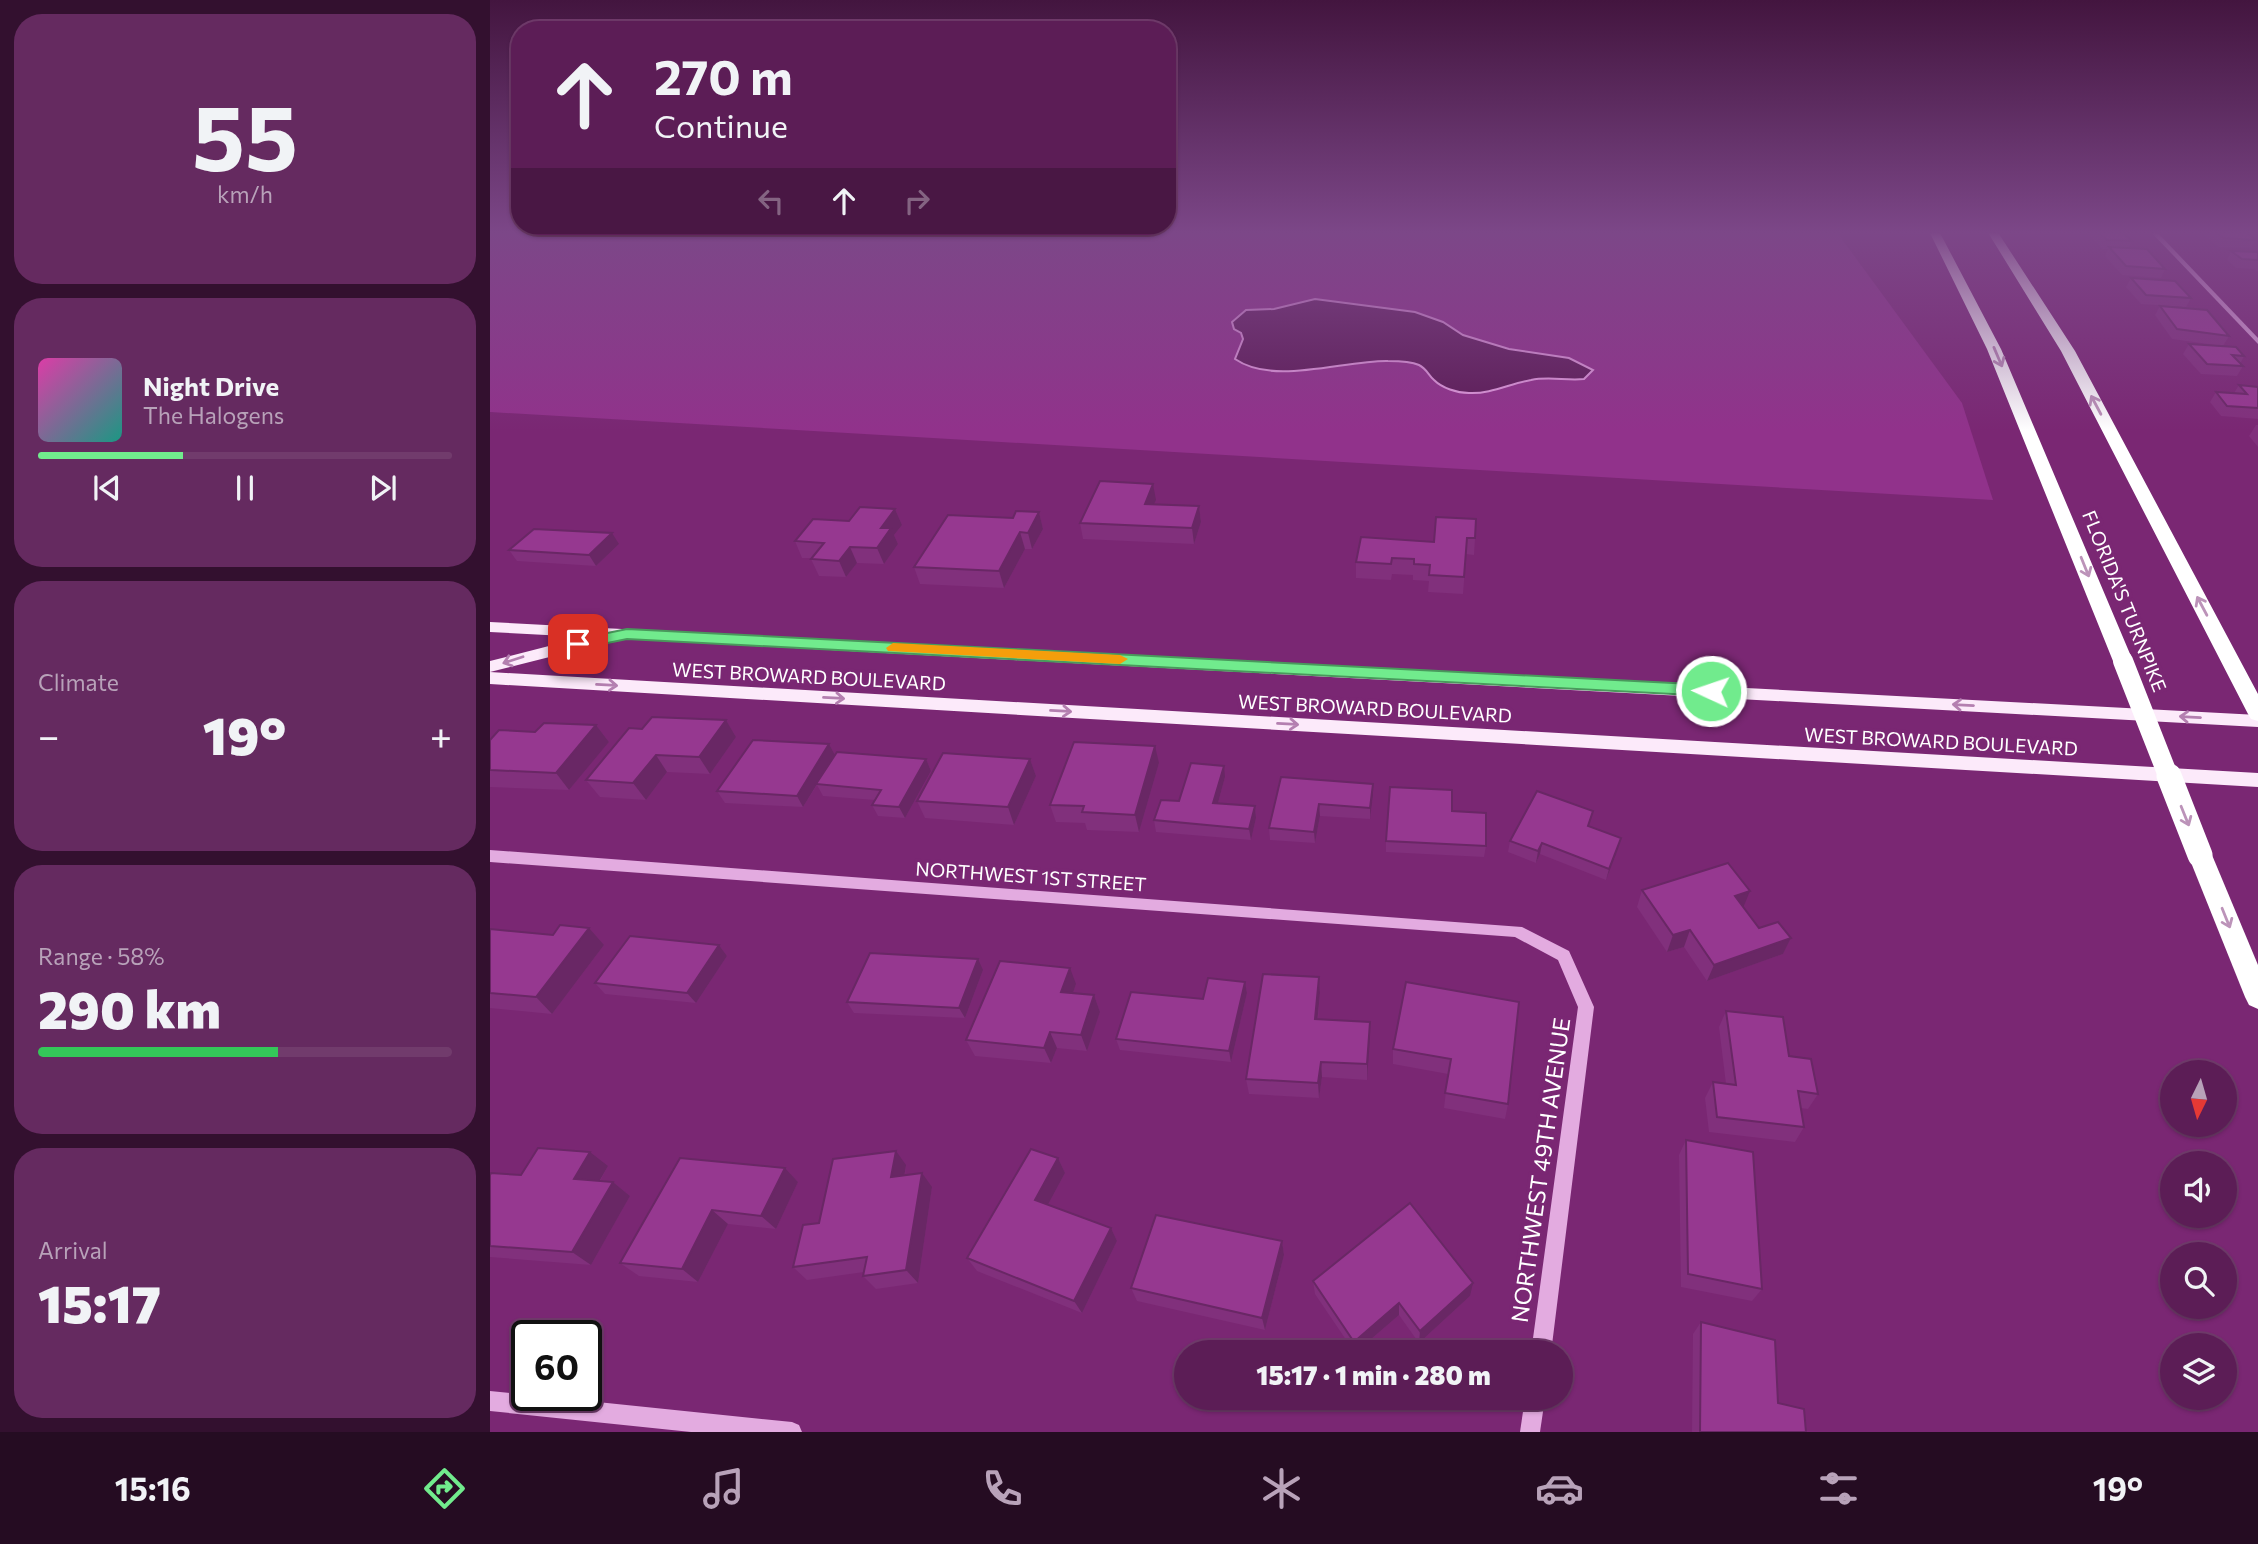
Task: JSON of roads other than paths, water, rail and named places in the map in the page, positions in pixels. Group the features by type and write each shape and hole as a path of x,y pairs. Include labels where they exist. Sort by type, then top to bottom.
{"highway":[{"name":"FLORIDA'S TURNPIKE","path":"1968,298 1994,349 2258,997"},
{"path":"2035,298 2068,351 2258,714"}],"main road":[{"name":"WEST BROWARD BOULEVARD","path":"490,627 2258,721"},
{"path":"490,635 509,628"},
{"path":"490,667 528,655 627,634"},
{"name":"WEST BROWARD BOULEVARD","path":"490,678 2258,780"}],"street":[{"path":"2217,298 2258,342"},
{"name":"NORTHWEST 1ST STREET","path":"490,856 1517,931 1564,956"},
{"name":"NORTHWEST 49TH AVENUE","path":"1543,1340 1586,1007 1564,956"},
{"path":"490,1401 792,1432"},
{"path":"1530,1432 1533,1410"}]}
